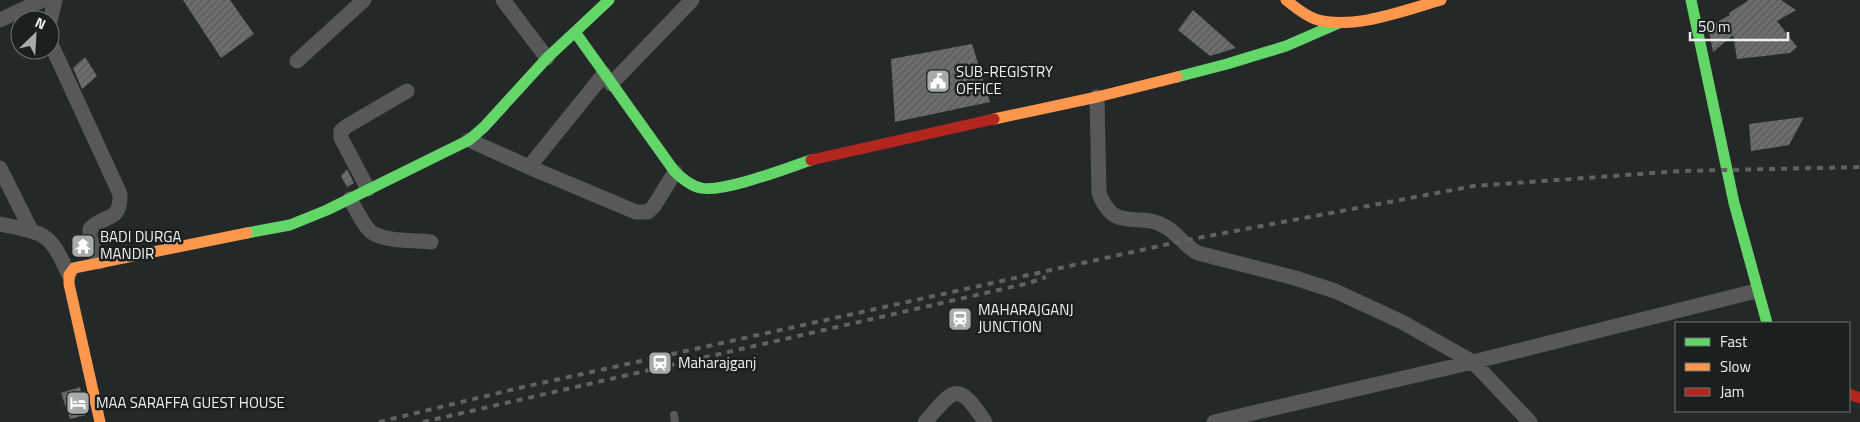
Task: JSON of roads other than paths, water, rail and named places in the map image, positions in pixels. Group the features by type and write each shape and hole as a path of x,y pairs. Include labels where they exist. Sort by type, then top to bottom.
{"street":[{"path":"0,20 43,0"},
{"path":"297,61 364,0"},
{"path":"503,0 547,58"},
{"path":"69,275 74,268 99,262 290,225 327,210 469,140 484,127 547,58 609,0"},
{"path":"529,167 608,79 692,0"},
{"path":"1286,0 1316,20 1339,23 1363,20 1441,0"},
{"path":"1691,0 1724,170 1756,291 1767,322"},
{"path":"575,32 656,142 675,172 688,182 704,190 721,188 825,156 1097,98 1258,55 1286,46 1339,23"},
{"path":"58,60 120,194 120,206 114,216 96,222 90,229 90,237 99,262"},
{"path":"368,189 340,138 341,131 406,91"},
{"path":"1097,98 1099,193 1104,207 1115,215 1131,221 1151,221 1163,224 1174,232 1188,248 1198,253 1295,278 1335,291 1402,322 1473,362 1530,422"},
{"path":"469,140 636,212 648,212 654,206 675,172"},
{"path":"0,168 31,230"},
{"path":"350,198 366,226 376,235 385,238 431,242"},
{"path":"0,224 31,230 51,241 69,275 70,295 100,422"},
{"path":"1214,422 1473,362 1756,291"},
{"path":"925,422 948,396 954,393 961,393 968,398 984,422"}],"railway":[{"path":"379,422 519,388 1182,241 1474,186 1681,171 1860,167"},
{"path":"423,422 1029,283 1046,277"}],"place":[{"name":"SUB-REGISTRY OFFICE","path":"938,81"},
{"name":"BADI DURGA MANDIR","path":"83,246"},
{"name":"MAHARAJGANJ JUNCTION","path":"960,319"},
{"name":"Maharajganj","path":"660,363"},
{"name":"MAA SARAFFA GUEST HOUSE","path":"78,403"}]}
